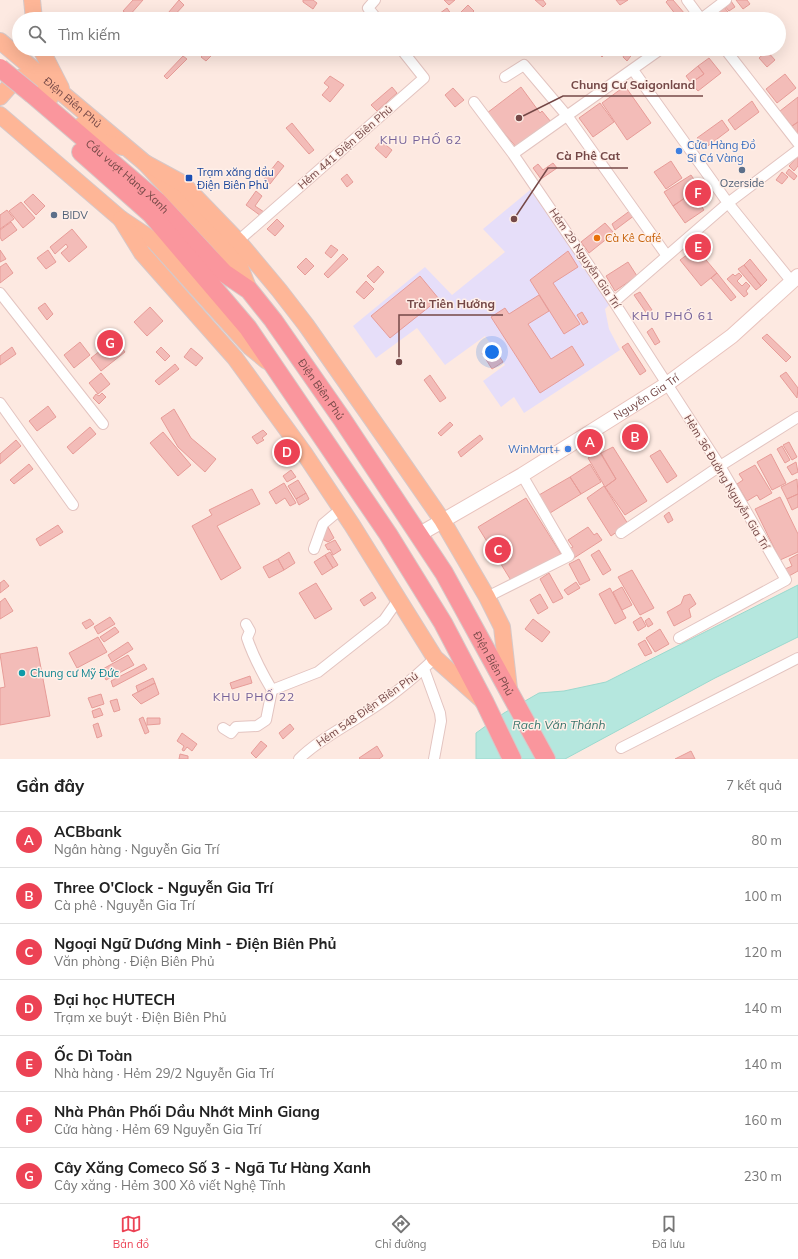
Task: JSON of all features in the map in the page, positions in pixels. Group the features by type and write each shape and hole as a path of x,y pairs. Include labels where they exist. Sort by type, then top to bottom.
{"highway":[{"name":"Cầu vượt Hàng Xanh","path":"0,68 157,201 218,279 228,304 248,328 273,367"},
{"name":"Cầu vượt Hàng Xanh","path":"0,84 83,153 151,214 218,279 249,290"},
{"name":"Điện Biên Phủ","path":"249,290 273,320 342,419 444,573 509,690"},
{"path":"273,367 388,534 443,623 485,703 512,759"},
{"path":"509,690 546,759"}],"main road":[{"path":"32,0 33,12"},
{"name":"Điện Biên Phủ","path":"0,41 12,51"},
{"name":"Điện Biên Phủ","path":"18,56 145,163 219,242 240,267 249,290"},
{"path":"45,56 65,95"},
{"path":"0,97 14,81 20,77 25,77 102,142 127,148"},
{"path":"2,118 121,219 154,241 250,347 273,367"},
{"name":"Điện Biên Phủ","path":"145,163 182,183 238,241 279,290 306,325 442,520 487,596 502,627 509,690"},
{"path":"121,219 142,253 235,358 341,509 398,600 429,664 485,703"}],"street":[{"path":"371,12 368,8 375,0"},
{"path":"687,0 696,12"},
{"path":"710,12 726,0"},
{"name":"Hẻm 441 Điện Biên Phủ","path":"238,241 424,78 407,56"},
{"path":"513,154 568,117 652,56"},
{"path":"730,56 798,143"},
{"path":"505,77 524,65 568,117 667,256"},
{"path":"633,70 728,203 795,279"},
{"name":"Hẻm 29 Nguyễn Gia Trí","path":"474,102 513,154 614,302 667,384"},
{"path":"614,302 728,203 798,150"},
{"name":"Nguyễn Gia Trí","path":"418,535 522,474 667,384 732,336 795,279"},
{"path":"0,293 103,424"},
{"name":"Hẻm 36 Đường Nguyễn Gia Trí","path":"667,384 720,466 786,580 679,638"},
{"path":"0,403 73,505"},
{"path":"621,533 720,466 798,417"},
{"path":"487,596 569,556 522,474"},
{"path":"314,549 323,524 341,509"},
{"path":"272,690 318,672 384,620 398,600"},
{"path":"223,728 231,733 236,728 257,726 266,720 272,690 260,670 249,645 247,638 250,631 246,624"},
{"path":"621,748 798,658"},
{"path":"429,664 441,721 434,759"},
{"name":"Hẻm 548 Điện Biên Phủ","path":"300,759 331,734 364,715 411,681 429,664"}],"shaded area":[{"path":"530,190 568,240 609,305 605,309 609,329 620,350 524,413 514,397 501,407 483,381 505,365 485,336 445,365 417,328 376,358 353,326 425,267 452,295 505,252 483,229"}],"water":[{"name":"Rạch Văn Thánh","path":"798,585 798,637 715,678 565,759 476,759 476,733 504,713 539,693 564,691 606,682"}],"building":[{"path":"133,0 143,0 132,12 123,11"},
{"path":"179,0 184,5 178,12 169,12"},
{"path":"303,0 313,0 317,3 313,9 303,2"},
{"path":"444,0 455,0 449,5"},
{"path":"535,0 543,0 546,4 543,7"},
{"path":"616,0 628,0 620,5"},
{"path":"668,0 673,0 683,12 674,12 666,2"},
{"path":"736,0 747,0 750,4 743,9"},
{"path":"731,1 735,7 729,11 724,5"},
{"path":"468,5 474,11 473,12 461,12"},
{"path":"724,7 728,12 718,12"},
{"path":"447,8 450,12 442,12"},
{"path":"183,56 187,59 167,79 164,76"},
{"path":"202,56 211,56 206,61 201,57"},
{"path":"624,56 631,56 627,61"},
{"path":"761,56 771,56 775,60 767,67 759,58"},
{"path":"709,58 721,73 698,91 691,83 704,74 698,66"},
{"path":"698,66 704,74 691,83 686,76"},
{"path":"785,74 796,88 777,103 766,89"},
{"path":"330,76 344,85 330,102 322,95 329,87 324,83"},
{"path":"625,86 651,123 627,140 602,103"},
{"path":"392,87 397,93 377,111 371,105"},
{"path":"521,87 540,113 542,111 551,122 517,148 487,113"},
{"path":"453,88 464,100 455,107 445,95"},
{"path":"798,97 798,122 792,126 780,111"},
{"path":"752,101 759,112 735,130 728,120"},
{"path":"600,103 614,122 593,137 579,118"},
{"path":"722,120 729,130 705,148 697,138"},
{"path":"798,122 798,135 792,126"},
{"path":"292,123 314,150 309,154 286,128"},
{"path":"381,141 392,150 386,158 375,148"},
{"path":"798,156 798,166 794,171 789,166"},
{"path":"278,161 284,166 270,184 264,179"},
{"path":"671,161 682,178 666,189 654,172"},
{"path":"553,163 557,168 541,179 533,168 538,164 543,170"},
{"path":"789,169 797,176 794,180 786,173"},
{"path":"782,172 788,177 782,184 776,180"},
{"path":"347,174 353,182 347,187 341,179"},
{"path":"691,175 700,188 673,206 664,192"},
{"path":"256,191 262,196 255,206 264,212 261,216 246,205"},
{"path":"692,193 704,210 685,223 673,206"},
{"path":"33,194 45,206 36,215 24,202"},
{"path":"21,202 35,218 23,228 9,211"},
{"path":"7,210 14,219 0,229 0,215"},
{"path":"631,210 635,215 615,230 612,224"},
{"path":"277,219 284,226 275,236 267,229"},
{"path":"11,222 17,230 2,241 0,237 0,230"},
{"name":"Cà Kê Café","path":"605,223 614,233 589,253 581,242"},
{"path":"72,229 87,247 69,262 61,253 68,247 66,244 55,254 50,247"},
{"path":"695,241 703,250 700,253 692,244"},
{"path":"331,245 338,250 331,258 325,253"},
{"path":"696,248 717,273 701,286 680,260"},
{"path":"0,250 6,259 0,262"},
{"path":"48,250 56,262 46,269 37,258"},
{"path":"568,251 578,267 553,283 580,324 564,334 530,280"},
{"path":"343,254 348,259 328,278 324,274"},
{"path":"306,258 314,266 305,275 297,267"},
{"path":"750,259 767,280 761,286 744,265"},
{"path":"628,262 637,276 615,291 606,276"},
{"path":"6,263 13,273 0,283 0,267"},
{"path":"744,265 761,286 756,290 738,269"},
{"path":"378,266 384,272 374,283 367,276"},
{"path":"717,273 736,297 731,301 711,278"},
{"path":"739,273 742,276 737,281 742,286 746,282 750,286 746,291 748,294 744,297 727,279 733,274 735,276"},
{"path":"420,276 439,299 390,338 371,316"},
{"path":"366,281 374,289 364,299 356,292"},
{"path":"640,292 652,310 647,314 634,295"},
{"path":"539,295 549,311 528,324 551,359 572,346 584,365 540,393 491,317 505,308 509,314"},
{"path":"45,303 53,314 47,320 38,308"},
{"path":"150,307 163,321 147,336 134,322"},
{"path":"582,312 588,322 583,325 577,315"},
{"path":"652,328 660,342 655,345 647,332"},
{"path":"767,334 791,357 786,362 762,338"},
{"path":"115,339 125,352 101,371 91,358"},
{"path":"80,342 90,355 74,368 64,355"},
{"path":"628,343 646,371 640,375 622,347"},
{"path":"12,347 16,354 0,365 0,356"},
{"path":"161,347 170,356 165,361 156,352"},
{"path":"493,347 503,362 492,369 482,353"},
{"path":"191,348 203,358 196,366 184,357"},
{"path":"175,364 179,369 159,385 155,381"},
{"path":"786,372 798,388 797,398 780,376"},
{"path":"101,373 110,384 98,394 89,383"},
{"path":"430,375 446,398 440,402 424,380"},
{"path":"102,393 106,397 99,404 93,398 96,394 99,396"},
{"path":"48,406 56,417 37,431 29,421"},
{"path":"174,409 191,438 216,459 205,472 178,447 161,418"},
{"path":"450,422 453,425 441,436 438,433"},
{"path":"90,427 96,434 73,454 67,447"},
{"path":"263,430 267,434 262,438 264,440 257,444 252,437"},
{"path":"163,432 191,465 178,476 150,443"},
{"path":"480,435 483,439 461,457 458,452"},
{"path":"16,440 21,446 0,464 0,454"},
{"path":"789,442 797,457 792,460 783,445"},
{"path":"782,446 790,460 785,463 777,449"},
{"path":"613,447 647,501 625,515 605,487 616,479 601,453"},
{"path":"660,450 677,476 667,483 650,456"},
{"path":"599,451 616,479 605,487 588,458"},
{"path":"771,454 786,483 772,490 757,462"},
{"path":"796,462 798,472 792,475 787,467"},
{"path":"29,464 33,469 14,484 10,480"},
{"path":"590,464 601,482 581,494 570,477"},
{"path":"755,465 772,493 760,500 757,495 747,501 737,484 743,480 739,474"},
{"path":"291,470 296,477 287,482 283,476"},
{"path":"570,477 581,494 550,513 539,495"},
{"path":"797,479 798,494 787,499 781,487"},
{"path":"298,480 306,493 296,499 288,486"},
{"path":"284,483 296,503 290,506 285,498 276,504 269,492"},
{"path":"604,486 628,524 611,536 587,498"},
{"path":"252,489 260,504 217,526 241,568 221,580 192,526 212,515 209,510"},
{"path":"306,493 309,499 299,505 296,499"},
{"path":"798,494 798,507 792,510 787,499"},
{"path":"780,497 798,534 798,552 780,560 755,509"},
{"path":"526,498 561,554 512,582 478,527"},
{"path":"669,512 673,520 668,523 664,516"},
{"path":"58,525 63,532 40,546 36,539"},
{"path":"328,527 334,538 328,542 320,538 321,533"},
{"path":"588,527 594,535 597,533 602,540 574,558 569,549 573,547 568,540"},
{"path":"335,540 341,550 333,555 330,549 328,550 325,545"},
{"path":"599,550 611,570 603,575 591,555"},
{"path":"289,552 295,563 284,570 278,559"},
{"path":"330,552 338,565 333,568 325,555"},
{"path":"798,554 798,571 789,576 785,569 792,566 789,559"},
{"path":"325,555 333,568 322,575 314,562"},
{"path":"278,559 284,570 269,578 263,567"},
{"path":"579,559 590,580 580,585 569,564"},
{"path":"632,570 654,608 640,615 618,577"},
{"path":"549,573 563,598 553,603 540,579"},
{"path":"4,580 9,586 0,593 0,583"},
{"path":"576,582 580,588 568,595 564,590"},
{"path":"316,583 332,609 315,619 299,593"},
{"path":"622,587 632,605 622,610 613,592"},
{"path":"610,588 626,618 615,624 599,594"},
{"path":"372,592 376,598 364,606 360,600"},
{"path":"540,594 548,608 538,614 530,600"},
{"path":"690,594 696,604 689,609 691,617 674,626 667,612 681,604 684,596"},
{"path":"5,598 13,611 0,619 0,602"},
{"path":"110,617 115,624 98,634 94,627"},
{"path":"641,617 646,626 638,631 633,622"},
{"path":"649,618 653,624 648,627 645,621"},
{"path":"90,619 94,624 86,629 82,623"},
{"path":"533,619 550,632 542,642 525,629"},
{"path":"115,627 119,632 104,642 100,637"},
{"path":"660,629 669,644 655,652 646,638"},
{"path":"98,637 107,652 77,668 69,653"},
{"path":"645,640 652,653 645,656 638,644"},
{"path":"128,642 133,649 112,662 108,655"},
{"name":"Chung cư Mỹ Đức","path":"37,647 50,716 0,725 0,688 5,687 0,654"},
{"path":"128,655 134,665 106,680 101,670"},
{"path":"144,664 147,669 113,687 111,681"},
{"path":"250,676 252,683 232,689 230,683"},
{"path":"153,678 155,683 138,692 136,686"},
{"path":"155,683 159,694 141,704 132,695"},
{"path":"101,694 104,704 92,708 88,698"},
{"path":"117,699 120,710 114,712 110,701"},
{"path":"100,708 103,715 94,718 92,711"},
{"path":"143,717 149,732 145,734 139,719"},
{"path":"147,718 160,718 160,724 147,725"},
{"path":"98,723 102,736 97,738 93,725"},
{"path":"290,724 294,729 283,739 279,733"},
{"path":"182,733 197,744 192,751 187,747 184,751 182,750 184,746 177,741"},
{"path":"261,741 267,746 256,758 251,753"},
{"path":"377,746 383,756 379,759 359,758"},
{"path":"691,751 695,759 675,759"},
{"path":"180,754 188,756 188,759 179,759"}],"place":[{"name":"Chung Cư Saigonland","path":"519,118"},
{"name":"Cửa Hàng Đồ Si Cá Vàng","path":"679,151"},
{"name":"Ozerside","path":"742,170"},
{"name":"Trạm xăng dầu Điện Biên Phủ","path":"189,178"},
{"name":"Nhà Phân Phối Dầu Nhớt Minh Giang","path":"698,193"},
{"name":"BIDV","path":"54,215"},
{"name":"Cà Phê Cat","path":"514,219"},
{"name":"Cà Kê Café","path":"597,238"},
{"name":"Ốc Dì Toàn","path":"698,247"},
{"name":"Cây Xăng Comeco Số 3 - Ngã Tư Hàng Xanh","path":"110,343"},
{"name":"Trà Tiên Hưởng","path":"399,362"},
{"name":"Three O'Clock - Nguyễn Gia Trí","path":"635,437"},
{"name":"ACBbank","path":"590,442"},
{"name":"WinMart+","path":"568,449"},
{"name":"Đại học HUTECH","path":"287,452"},
{"name":"Ngoại Ngữ Dương Minh - Điện Biên Phủ","path":"498,550"},
{"name":"Chung cư Mỹ Đức","path":"22,673"}],"district":[{"name":"KHU PHỐ 62","path":"421,140"},
{"name":"KHU PHỐ 61","path":"673,316"},
{"name":"KHU PHỐ 22","path":"254,697"}]}
